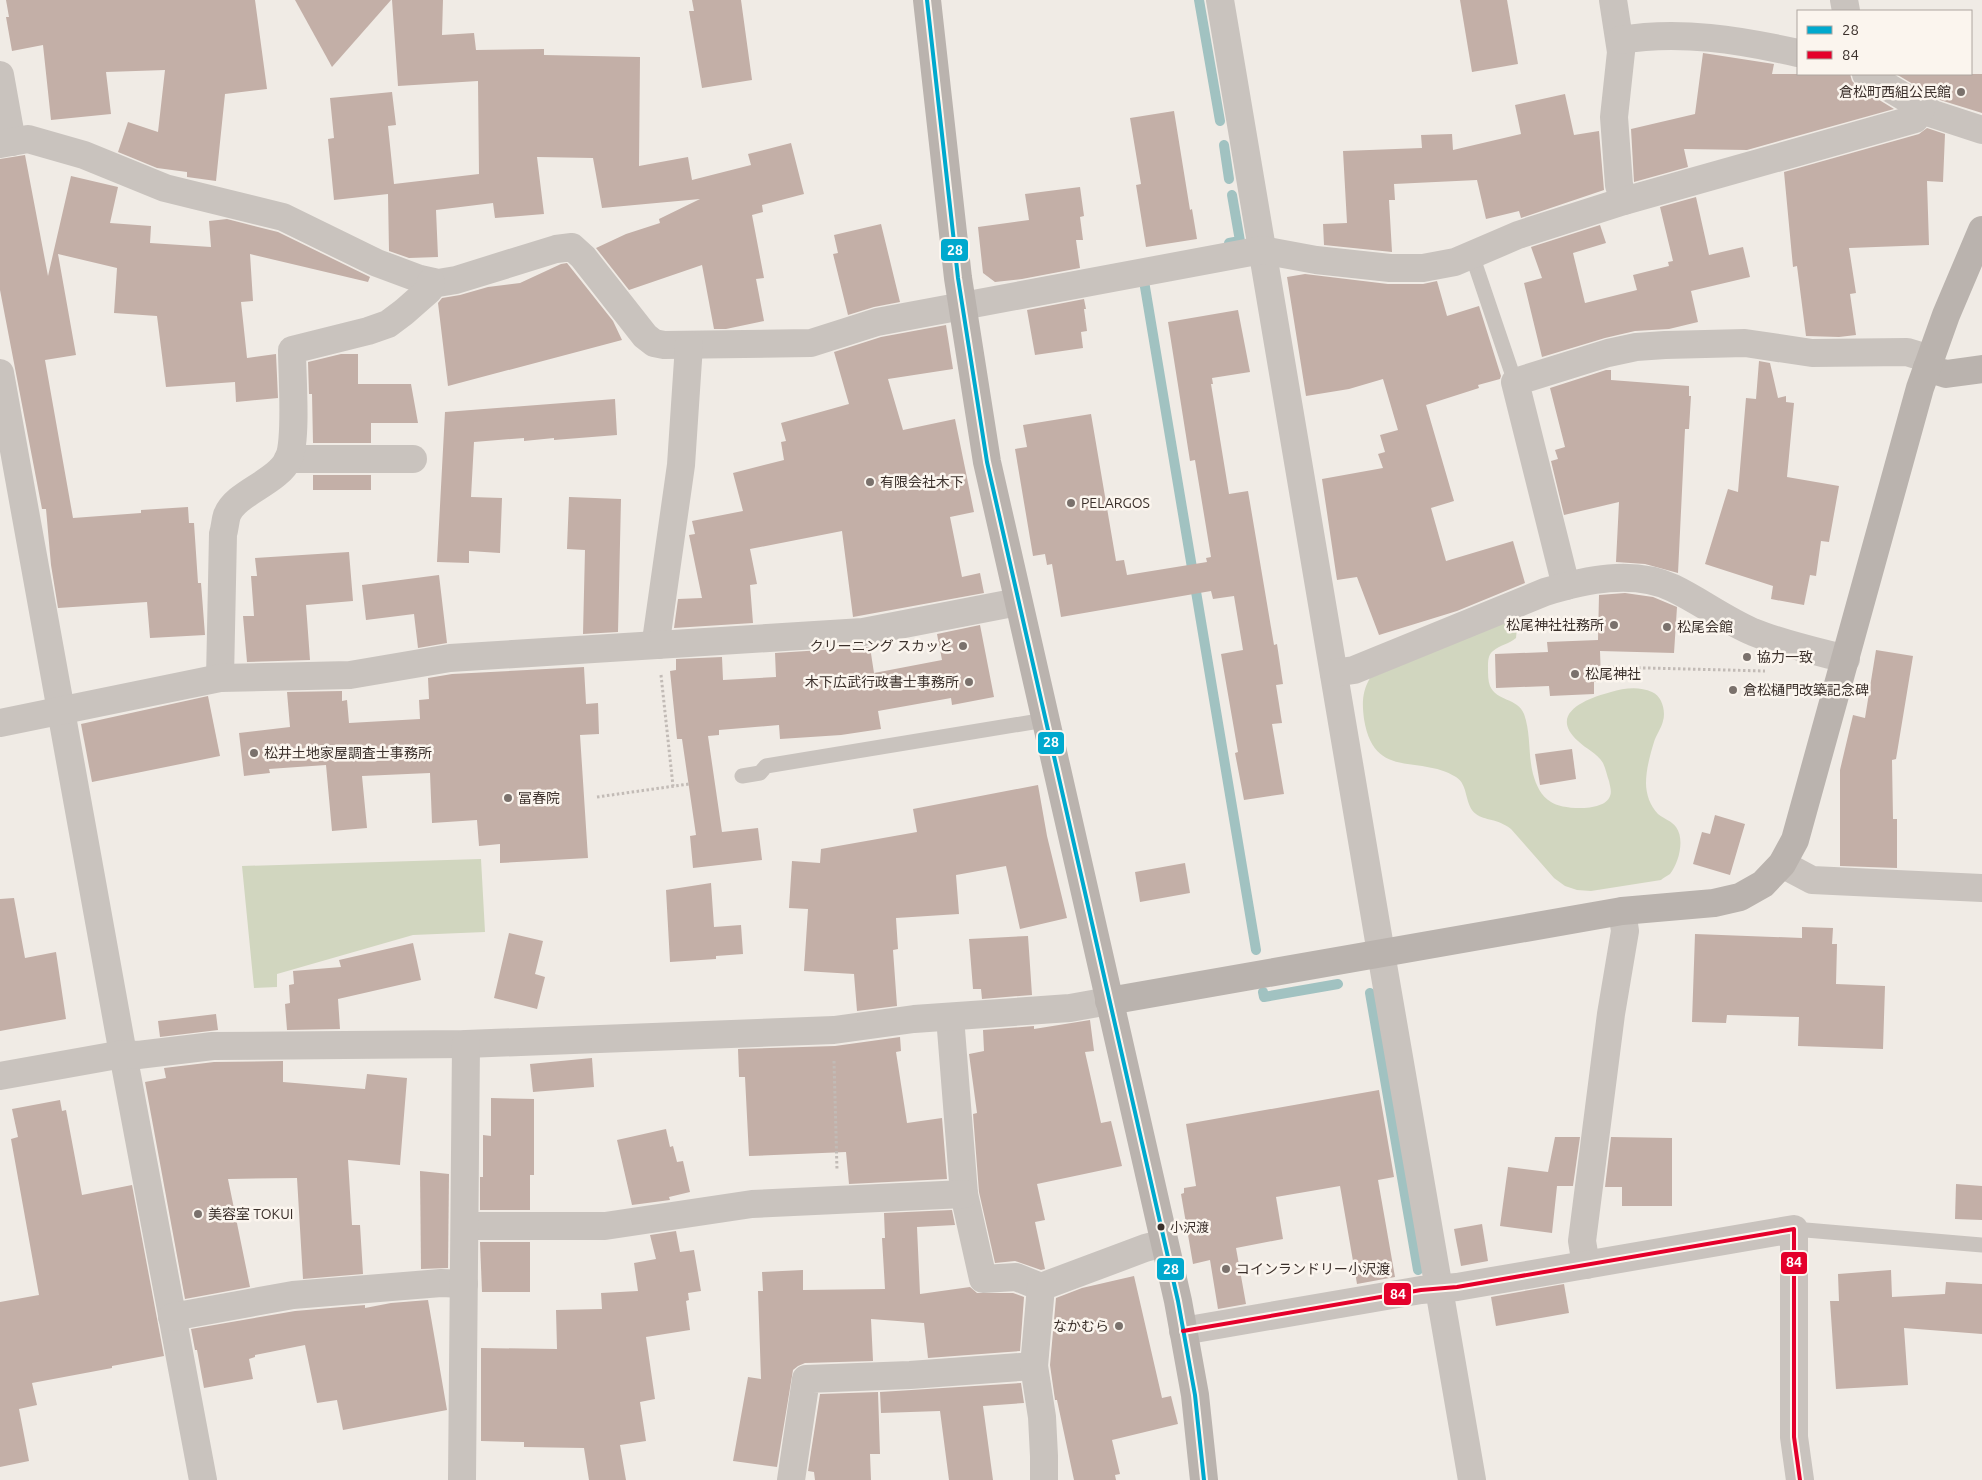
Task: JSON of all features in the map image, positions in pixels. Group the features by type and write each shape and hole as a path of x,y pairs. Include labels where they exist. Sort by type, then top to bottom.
{"main road":[{"path":"927,0 962,305 987,462 1183,1331 1195,1395 1204,1480"},
{"path":"1109,1001 1622,911 1714,903 1740,897 1763,884 1782,864 1795,840 1928,364 1946,315 1982,230"},
{"path":"1928,364 1946,374 1982,369"}],"street":[{"path":"1220,0 1472,1480"},
{"path":"1613,0 1620,40 1620,62 1614,117 1619,185 1624,202"},
{"path":"1620,40 1640,37 1691,36 1753,43 1797,53"},
{"path":"0,75 6,143 28,139 84,155 166,188 283,217 377,263 430,282 438,283 456,280 556,249 572,247 583,257 645,336 654,343 664,345 811,343 877,322 1262,250 1316,260 1390,268 1423,268 1455,262 1518,235 1624,202 1915,119 1922,108"},
{"path":"1868,75 1933,114 1982,130"},
{"path":"220,678 223,534 228,514 242,498 276,474 288,459 293,441 292,350 368,331 388,324 429,290 430,282"},
{"path":"1566,586 1515,382 1636,347 1665,345 1745,343 1812,353 1907,352 1928,364"},
{"path":"658,645 657,634 681,465 689,345"},
{"path":"0,373 202,1480"},
{"path":"288,459 413,459"},
{"path":"1334,673 1354,670 1545,592 1607,578 1644,579 1663,583 1753,632 1846,659"},
{"path":"0,723 220,678 350,675 450,658 863,632 1018,602"},
{"path":"1782,864 1812,880 1982,888"},
{"path":"1586,1265 1582,1242 1611,1014 1625,931 1622,911"},
{"path":"0,1076 123,1054 138,1055 212,1046 466,1044 834,1030 914,1019 1070,1008 1109,1001"},
{"path":"950,1017 964,1194 983,1279 1016,1278 1040,1287 1145,1248 1164,1243"},
{"path":"462,1480 466,1044"},
{"path":"464,1226 605,1226 752,1204 964,1194"},
{"path":"1183,1331 1794,1229 1794,1437 1800,1480"},
{"path":"172,1317 311,1293 464,1284"},
{"path":"1040,1287 1034,1366 1042,1417 1044,1480"},
{"path":"791,1480 806,1378 910,1375 1034,1366"}],"lane":[{"path":"1472,255 1515,382"},
{"path":"742,776 760,773 766,766 1045,720"},
{"path":"1794,1229 1982,1245"}],"path":[{"path":"658,645 673,786"},
{"path":"1608,667 1767,671"},
{"path":"597,797 689,784"},
{"path":"834,1030 838,1200"}],"green space":[{"path":"1510,620 1517,627 1516,638 1490,654 1488,663 1489,682 1493,691 1517,705 1524,714 1528,729 1530,759 1534,778 1547,800 1556,805 1573,808 1592,807 1606,801 1611,794 1603,763 1598,756 1578,741 1570,731 1567,722 1574,708 1592,698 1626,689 1637,688 1647,690 1661,700 1664,717 1648,762 1647,791 1655,811 1672,823 1679,832 1680,851 1676,864 1670,874 1661,880 1591,891 1577,890 1565,886 1554,878 1511,829 1501,823 1483,818 1472,810 1463,785 1456,777 1442,770 1400,763 1388,759 1377,751 1369,738 1364,719 1363,703 1365,688 1370,678"},
{"path":"481,859 485,932 413,935 277,974 277,987 254,988 242,866"}],"building":[{"path":"6,0 255,0 267,89 225,94 216,181 187,177 187,172 157,168 118,152 128,122 158,132 165,70 106,72 111,114 51,120 43,45 12,51 6,17 9,17"},
{"path":"295,0 391,0 332,67"},
{"path":"392,0 443,0 442,35 474,33 476,50 544,49 544,55 640,57 639,166 688,157 692,180 751,165 748,154 791,143 804,194 762,205 763,212 752,215 764,278 756,279 764,321 726,329 714,329 702,265 629,290 596,248 626,234 660,223 659,219 700,199 602,208 593,158 537,157 544,214 495,218 493,203 436,210 438,257 409,258 389,251 388,194 334,200 328,139 334,138 330,98 392,92 396,125 388,126 394,184 479,174 478,81 398,86"},
{"path":"692,0 741,0 752,80 702,88 689,11 694,11"},
{"path":"1460,0 1507,0 1518,64 1472,72"},
{"path":"1703,53 1774,64 1772,74 1850,75 1852,81 1858,87 1894,109 1747,150 1684,149 1688,167 1634,182 1631,129 1695,114"},
{"name":"倉松町西組公民館","path":"1982,74 1982,113 1940,100 1898,75"},
{"path":"1565,94 1574,135 1599,131 1604,190 1521,218 1519,211 1486,219 1477,180 1394,184 1395,200 1389,200 1392,252 1324,245 1323,224 1347,223 1343,151 1422,148 1421,135 1452,134 1453,150 1521,134 1515,105"},
{"path":"1174,111 1190,210 1192,209 1197,239 1146,247 1136,185 1141,184 1130,118"},
{"path":"1927,128 1945,134 1943,182 1927,181 1929,245 1849,248 1856,293 1850,294 1856,335 1839,337 1806,336 1797,266 1793,267 1784,172 1919,134"},
{"path":"25,155 48,276 71,176 118,187 110,223 151,226 150,243 211,247 209,221 227,219 278,232 370,277 368,282 250,254 253,301 241,302 247,358 276,354 278,398 236,402 235,382 166,387 157,316 114,313 117,268 58,254 76,355 45,360 73,518 188,507 189,523 194,523 198,583 201,583 205,635 150,638 147,602 58,608 51,565 46,509 42,509 0,290 0,159"},
{"path":"1080,187 1084,216 1080,217 1083,240 1076,240 1080,268 995,282 983,273 978,227 1029,220 1025,194"},
{"path":"1696,197 1709,255 1743,247 1750,277 1691,291 1698,322 1669,329 1635,331 1542,357 1524,283 1542,278 1531,247 1600,225 1606,243 1573,253 1585,303 1637,290 1633,275 1669,266 1668,262 1673,261 1660,207"},
{"path":"881,224 900,302 848,315 833,254 838,253 834,235"},
{"path":"567,263 613,321 622,340 448,386 438,303 442,298 488,287 520,283"},
{"path":"1305,274 1388,284 1423,284 1437,281 1447,316 1479,306 1501,376 1500,379 1478,385 1479,388 1426,405 1454,501 1431,508 1446,561 1513,541 1525,583 1457,611 1379,635 1357,577 1337,580 1322,479 1383,468 1378,454 1385,452 1380,435 1398,430 1383,379 1349,389 1306,396 1287,277"},
{"path":"1084,299 1087,331 1081,332 1083,348 1035,355 1027,310"},
{"path":"1238,310 1250,372 1212,378 1213,384 1211,384 1229,494 1248,491 1274,645 1277,644 1283,684 1276,685 1282,723 1272,724 1284,794 1244,800 1235,753 1238,752 1221,654 1243,650 1234,596 1213,599 1211,591 1061,617 1052,564 1047,565 1045,554 1033,556 1015,449 1027,447 1023,425 1091,414 1116,561 1124,560 1127,575 1207,562 1206,558 1211,557 1195,460 1190,461 1168,322"},
{"path":"946,325 953,369 888,379 903,430 955,419 974,512 950,517 962,577 980,573 984,593 853,617 842,531 750,549 757,584 750,585 753,623 674,628 678,599 702,598 689,535 695,534 692,521 743,511 733,473 784,460 781,442 786,441 781,423 849,404 834,352 881,337"},
{"path":"341,354 358,354 358,384 411,384 418,423 371,423 371,443 313,443 312,394 309,394 308,362"},
{"path":"1759,361 1770,363 1778,398 1786,396 1786,402 1794,403 1787,477 1839,486 1829,542 1821,541 1816,576 1810,575 1804,605 1771,599 1773,586 1705,564 1728,489 1738,492 1746,398 1756,399"},
{"path":"1611,370 1611,380 1689,386 1689,396 1691,396 1689,429 1685,429 1678,573 1645,564 1616,562 1619,502 1564,515 1551,461 1558,459 1555,450 1565,447 1550,388"},
{"path":"615,399 617,435 554,440 554,438 524,441 524,438 474,442 471,497 502,498 500,553 469,551 469,563 437,562 445,412"},
{"path":"313,475 371,475 371,490 313,490"},
{"path":"569,497 621,499 618,632 583,634 585,550 567,549"},
{"path":"349,552 353,601 306,605 310,660 247,662 243,616 254,616 251,576 257,576 255,558"},
{"path":"439,575 447,643 418,648 414,614 366,620 362,585"},
{"path":"1625,593 1653,597 1677,607 1674,653 1600,651 1601,681 1594,682 1594,694 1550,696 1549,686 1496,688 1495,654 1548,652 1547,642 1598,640 1599,595"},
{"path":"980,625 994,697 952,705 951,698 878,711 881,729 841,735 780,739 779,725 719,730 719,735 708,736 722,832 758,828 762,860 693,868 690,836 696,835 682,739 677,739 670,671 676,670 676,659 722,657 723,680 776,677 775,653 870,647 874,673 942,660 937,634"},
{"path":"1876,650 1913,656 1896,759 1892,760 1893,819 1897,819 1897,868 1840,866 1840,770 1853,715 1865,718"},
{"path":"584,667 586,704 598,703 599,734 580,735 588,858 500,863 500,844 479,846 477,820 432,823 430,773 362,776 367,828 332,831 326,765 269,769 270,773 244,776 239,733 290,727 287,692 342,691 342,701 347,700 349,723 420,719 419,700 429,699 428,678 452,674"},
{"path":"208,696 220,756 92,782 81,724"},
{"path":"1572,749 1576,779 1540,785 1535,754"},
{"path":"1038,785 1047,836 1067,918 1020,929 1006,866 956,875 959,914 896,918 898,949 893,950 897,1006 857,1011 854,974 804,971 808,909 789,908 792,861 820,863 821,849 917,832 913,809"},
{"path":"1715,815 1745,824 1730,875 1693,864 1702,832 1710,834"},
{"path":"1185,863 1190,893 1140,902 1135,872"},
{"path":"711,883 714,927 741,925 743,954 716,956 716,959 670,962 666,890"},
{"path":"14,898 25,958 56,952 66,1019 0,1031 0,899"},
{"path":"1802,927 1833,928 1832,944 1837,944 1836,984 1885,986 1883,1049 1798,1046 1799,1017 1727,1015 1726,1023 1692,1022 1695,934 1802,938"},
{"path":"509,933 543,941 535,974 545,977 537,1009 494,998"},
{"path":"1028,936 1032,995 982,999 981,989 973,989 969,939"},
{"path":"413,943 421,980 338,999 340,1029 287,1030 285,1004 290,1003 289,985 294,984 293,971 341,967 339,960"},
{"path":"216,1014 218,1030 160,1037 158,1021"},
{"path":"1090,1020 1094,1051 1085,1052 1101,1123 1111,1121 1122,1166 1037,1184 1045,1220 1035,1222 1045,1269 1041,1270 1015,1261 995,1263 979,1192 973,1114 977,1113 969,1054 984,1051 983,1030 1034,1026 1034,1029"},
{"path":"900,1037 901,1051 896,1052 907,1123 942,1118 947,1179 849,1184 846,1152 749,1156 745,1077 739,1077 738,1049 835,1046"},
{"path":"592,1058 594,1087 533,1092 530,1064"},
{"path":"283,1061 283,1082 365,1089 367,1074 407,1078 400,1165 348,1160 352,1225 360,1225 363,1274 303,1279 297,1178 228,1179 250,1287 185,1299 145,1082 166,1078 164,1068 214,1062"},
{"path":"1379,1090 1394,1177 1378,1180 1395,1277 1357,1284 1340,1186 1276,1197 1283,1239 1236,1248 1246,1304 1218,1309 1210,1260 1193,1264 1181,1194 1184,1193 1184,1188 1196,1186 1186,1124"},
{"path":"491,1098 534,1099 534,1175 530,1175 530,1210 480,1210 480,1177 483,1177 483,1135 491,1136"},
{"path":"60,1100 62,1111 66,1110 82,1195 132,1185 164,1356 32,1383 37,1405 19,1409 29,1461 0,1467 0,1302 39,1295 11,1139 18,1137 12,1109"},
{"path":"666,1129 670,1147 673,1146 677,1162 683,1161 690,1192 669,1197 670,1200 632,1205 617,1140"},
{"path":"1555,1137 1580,1137 1573,1186 1557,1186 1552,1233 1500,1226 1508,1167 1548,1172"},
{"path":"1611,1137 1672,1138 1672,1206 1622,1206 1622,1187 1605,1187"},
{"path":"420,1171 449,1174 448,1268 421,1269"},
{"path":"1956,1184 1982,1186 1982,1220 1955,1219"},
{"path":"952,1210 955,1225 917,1227 920,1294 970,1287 977,1293 1013,1293 1024,1297 1020,1351 928,1358 924,1323 871,1319 873,1361 805,1363 793,1370 777,1467 733,1461 748,1377 761,1379 758,1291 763,1291 762,1272 803,1270 803,1290 885,1289 882,1238 885,1238 884,1213"},
{"path":"1482,1224 1488,1261 1461,1266 1454,1229"},
{"path":"676,1231 680,1252 694,1250 701,1291 688,1293 689,1300 686,1301 690,1330 646,1337 655,1399 640,1402 646,1441 620,1445 626,1480 589,1480 584,1448 524,1447 524,1442 481,1441 481,1348 557,1349 556,1310 602,1309 601,1293 638,1291 634,1263 656,1259 650,1235"},
{"path":"480,1242 530,1242 530,1292 482,1292"},
{"path":"1891,1270 1892,1297 1945,1294 1946,1282 1982,1284 1982,1334 1904,1328 1908,1385 1836,1389 1830,1301 1839,1301 1838,1274"},
{"path":"1134,1276 1162,1398 1171,1396 1178,1424 1112,1440 1120,1474 1115,1475 1116,1480 1074,1480 1057,1400 1055,1400 1050,1365 1056,1298 1082,1288"},
{"path":"1564,1284 1569,1313 1496,1326 1491,1297"},
{"path":"428,1300 447,1410 343,1430 337,1400 317,1403 305,1345 255,1355 255,1357 249,1359 253,1379 204,1388 191,1329 295,1311 365,1305 365,1308 391,1303"},
{"path":"1021,1383 1024,1403 983,1406 993,1480 949,1480 940,1411 881,1413 880,1392"},
{"path":"878,1392 880,1454 870,1454 871,1480 815,1480 814,1472 808,1471 820,1394"}],"waterway":[{"path":"1199,0 1220,121"},
{"path":"1224,145 1229,179"},
{"path":"1229,243 1240,241 1232,195"},
{"path":"1144,281 1256,950"},
{"path":"1263,992 1264,997 1338,984"},
{"path":"1370,993 1418,1270"}],"transit line":[{"name":"28","path":"927,0 958,278 987,462 1178,1301 1195,1395 1204,1480"},
{"name":"84","path":"1183,1331 1421,1290 1457,1287 1794,1229 1794,1437 1800,1480"}],"place":[{"name":"倉松町西組公民館","path":"1961,92"},
{"name":"有限会社木下","path":"870,482"},
{"name":"PELARGOS","path":"1071,503"},
{"name":"松尾神社社務所","path":"1614,625"},
{"name":"松尾会館","path":"1667,627"},
{"name":"クリーニング スカッと","path":"963,646"},
{"name":"協力一致","path":"1747,657"},
{"name":"松尾神社","path":"1575,674"},
{"name":"木下広武行政書士事務所","path":"969,682"},
{"name":"倉松樋門改築記念碑","path":"1733,690"},
{"name":"松井土地家屋調査士事務所","path":"254,753"},
{"name":"冨春院","path":"508,798"},
{"name":"美容室 TOKUI","path":"198,1214"},
{"name":"小沢渡","path":"1161,1227"},
{"name":"コインランドリー小沢渡","path":"1226,1269"},
{"name":"なかむら","path":"1119,1326"}]}
